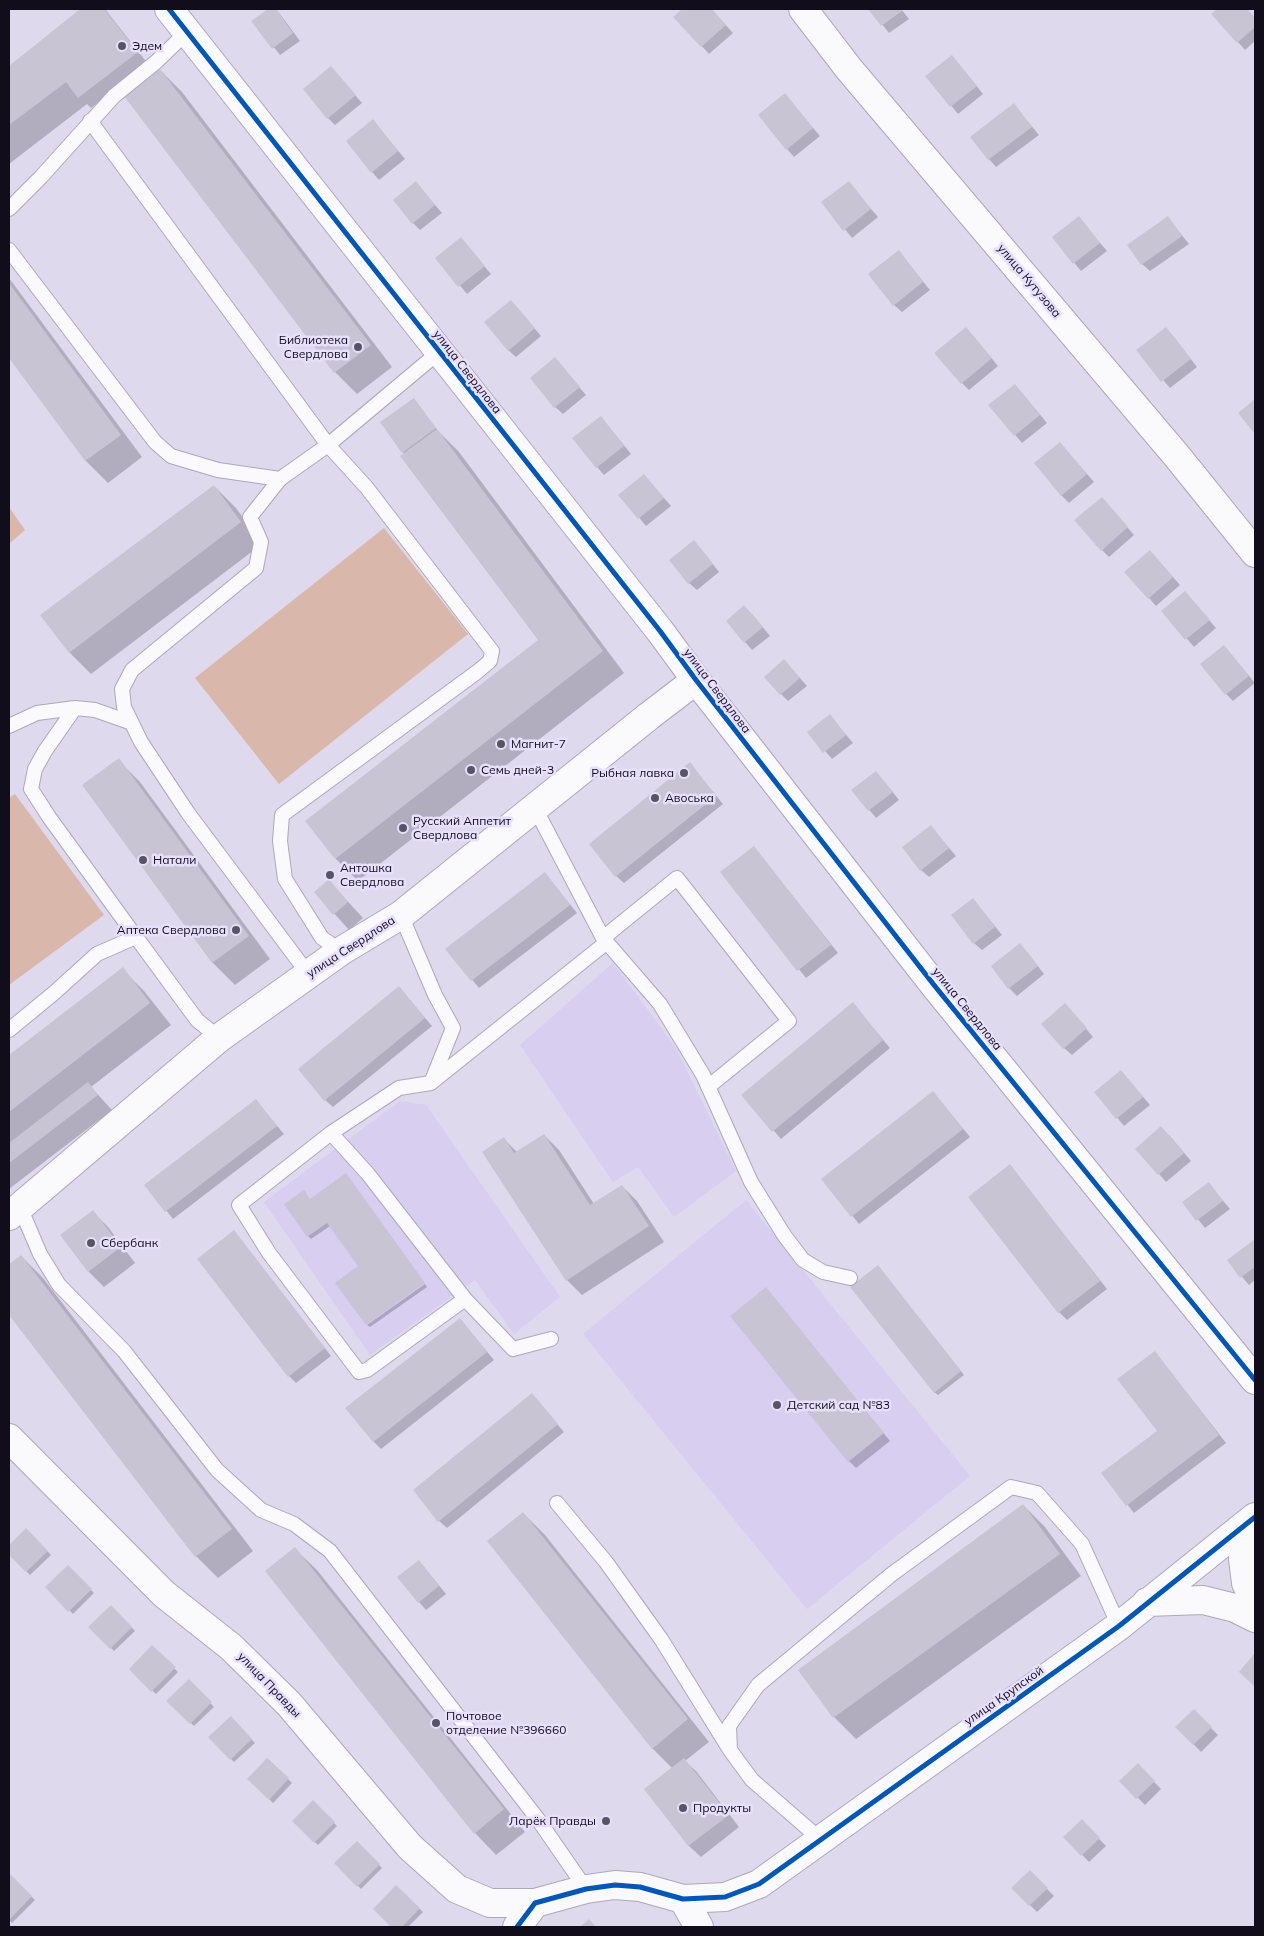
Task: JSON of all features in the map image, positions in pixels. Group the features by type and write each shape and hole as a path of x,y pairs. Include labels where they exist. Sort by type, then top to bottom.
{"street":[{"name":"улица Свердлова","path":"169,9 660,631 696,680 934,985 1255,1380"},
{"name":"улица Кутузова","path":"803,9 850,69 1176,455 1255,553"},
{"name":"улица Свердлова","path":"14,1212 219,1038 341,951 401,915 696,680"},
{"name":"улица Правды","path":"9,1438 164,1594 231,1647 289,1704 410,1847 457,1889 490,1903 536,1903 586,1889 615,1885 640,1887 683,1899"},
{"path":"1250,1521 1243,1559 1246,1583 1255,1602"},
{"name":"улица Крупской","path":"683,1899 726,1897 759,1884 1119,1626 1250,1521"},
{"path":"1147,1602 1203,1600 1235,1608 1255,1618"},
{"path":"683,1899 699,1927"},
{"path":"517,1927 536,1903"}],"lane":[{"path":"9,209 42,177 114,96 156,62 188,31"},
{"path":"90,121 328,445 367,488 492,652 490,661 477,672 282,815 280,841 285,879 322,938 341,951"},
{"path":"9,250 155,442 170,456 218,470 280,479"},
{"path":"309,975 188,813 141,742 124,707 122,689 132,670 256,568 261,542 250,518 280,479 328,445 439,352"},
{"path":"9,726 37,713 75,708 95,710 132,723"},
{"path":"75,708 45,751 35,769 32,789 48,817 197,1020 219,1038"},
{"path":"535,808 604,940 660,1004 703,1075 751,1182 784,1235 803,1260 823,1272 850,1278"},
{"path":"465,1299 367,1370 359,1372 269,1253 239,1205 331,1134 399,1088 431,1083 677,878 789,1021 708,1087"},
{"path":"401,915 435,995 453,1028 431,1083"},
{"path":"9,1030 97,954 136,937"},
{"path":"331,1134 368,1174 465,1299 513,1349 551,1339"},
{"path":"14,1212 59,1285 124,1351 217,1470 261,1510 294,1524 330,1551 537,1818 586,1889"},
{"path":"730,1750 729,1726 758,1685 892,1574 1010,1487 1037,1493 1082,1544 1119,1626"},
{"path":"557,1503 606,1562 661,1639 730,1750 752,1780 820,1839"}],"shaded area":[{"path":"9,507 25,530 9,544"},
{"path":"384,528 468,634 279,784 195,678"},
{"path":"15,794 104,915 9,985 9,798"},
{"path":"613,963 676,1048 736,1171 674,1217 638,1167 613,1182 520,1045"},
{"path":"400,1101 426,1105 560,1297 514,1334 475,1280 370,1355 264,1202"},
{"name":"Детский сад №83","path":"746,1200 970,1476 807,1609 583,1334"}],"building":[{"path":"80,9 104,9 138,52 78,98 66,82 9,125 9,66"},
{"path":"268,9 276,9 293,33 272,49 251,21"},
{"path":"682,9 712,9 726,25 701,47 673,17"},
{"path":"868,9 901,9 902,11 881,26"},
{"path":"1217,9 1247,9 1255,18 1255,27 1237,43 1211,14"},
{"path":"952,55 977,86 950,107 925,76"},
{"path":"331,66 356,95 327,119 303,89"},
{"path":"160,69 371,345 334,373 124,96"},
{"path":"785,93 813,128 786,150 758,115"},
{"path":"1014,103 1032,127 988,160 970,137"},
{"path":"373,119 398,151 371,173 346,141"},
{"path":"416,181 435,205 412,224 393,200"},
{"path":"849,181 871,209 843,231 821,202"},
{"path":"1079,216 1100,243 1073,264 1052,237"},
{"path":"1168,216 1182,236 1141,265 1127,245"},
{"path":"461,237 485,266 458,287 435,258"},
{"path":"899,250 923,282 893,306 868,274"},
{"path":"9,283 121,435 85,461 9,358"},
{"path":"511,300 535,328 508,351 484,322"},
{"path":"966,327 992,358 961,384 934,353"},
{"path":"1166,327 1191,359 1161,382 1136,350"},
{"path":"555,357 580,387 554,408 530,378"},
{"path":"1015,384 1040,415 1014,436 988,405"},
{"path":"414,398 436,428 402,453 380,422"},
{"path":"1255,399 1255,434 1238,413"},
{"path":"601,416 624,446 596,468 572,438"},
{"path":"437,429 603,651 335,859 305,821 538,640 400,456"},
{"path":"1060,442 1087,474 1061,496 1034,463"},
{"path":"644,474 664,498 638,519 618,495"},
{"path":"214,485 241,522 69,653 40,615"},
{"path":"1102,497 1128,527 1101,551 1074,520"},
{"path":"694,540 713,564 688,584 669,560"},
{"path":"1150,550 1173,577 1148,599 1124,572"},
{"path":"1185,591 1210,620 1185,640 1161,611"},
{"path":"744,605 763,627 744,643 726,621"},
{"path":"1224,645 1249,676 1225,695 1200,664"},
{"path":"784,659 800,678 780,695 764,677"},
{"path":"830,714 846,735 823,753 807,732"},
{"path":"119,758 249,936 212,963 82,785"},
{"path":"690,762 716,796 615,877 589,844"},
{"path":"876,771 893,792 868,811 851,790"},
{"path":"931,825 949,848 920,871 902,847"},
{"path":"754,846 831,945 797,971 720,872"},
{"path":"545,872 570,905 471,981 445,949"},
{"path":"329,879 348,902 333,915 314,892"},
{"path":"973,898 995,927 973,944 951,915"},
{"path":"1020,943 1038,966 1008,989 991,966"},
{"path":"123,967 150,1003 9,1112 9,1055"},
{"path":"399,986 425,1018 324,1101 298,1069"},
{"path":"853,1002 883,1040 772,1132 741,1095"},
{"path":"1065,1003 1087,1028 1063,1049 1041,1024"},
{"path":"1121,1070 1143,1097 1116,1119 1094,1092"},
{"path":"88,1082 98,1095 9,1163 9,1143"},
{"path":"933,1091 963,1129 851,1217 821,1179"},
{"path":"256,1099 277,1126 165,1212 144,1185"},
{"path":"1161,1126 1184,1153 1158,1175 1135,1149"},
{"path":"544,1134 590,1205 622,1185 649,1226 566,1281 482,1152 504,1137 514,1153"},
{"path":"1010,1164 1100,1281 1058,1313 968,1197"},
{"path":"346,1173 425,1283 366,1325 335,1283 358,1266 327,1223 307,1237 284,1204 304,1190 310,1199"},
{"path":"1209,1182 1223,1201 1196,1221 1182,1202"},
{"path":"93,1210 121,1247 88,1272 60,1235"},
{"path":"234,1230 325,1348 288,1377 197,1259"},
{"path":"1254,1240 1255,1267 1240,1278 1227,1260"},
{"path":"21,1255 232,1529 195,1557 9,1315 9,1264"},
{"path":"878,1265 961,1371 934,1393 850,1287"},
{"path":"766,1287 884,1433 848,1462 730,1316"},
{"path":"460,1318 487,1352 373,1442 345,1408"},
{"path":"1155,1351 1219,1435 1126,1506 1101,1473 1157,1431 1117,1379"},
{"path":"532,1393 558,1424 438,1522 413,1490"},
{"path":"1023,1504 1060,1554 833,1718 798,1670"},
{"path":"523,1512 688,1719 652,1749 487,1541"},
{"path":"26,1528 48,1551 26,1572 9,1555 9,1545"},
{"path":"295,1547 504,1809 474,1834 265,1571"},
{"path":"419,1560 439,1586 418,1603 397,1577"},
{"path":"68,1565 92,1589 68,1612 45,1587"},
{"path":"111,1605 132,1627 110,1649 88,1627"},
{"path":"152,1645 176,1667 151,1692 129,1669"},
{"path":"1255,1655 1255,1687 1239,1672"},
{"path":"189,1679 212,1702 190,1724 166,1701"},
{"path":"1194,1709 1212,1727 1193,1745 1175,1727"},
{"path":"231,1716 252,1739 230,1760 208,1737"},
{"path":"267,1758 289,1778 269,1800 247,1779"},
{"path":"684,1758 729,1815 688,1846 644,1789"},
{"path":"1138,1763 1155,1781 1136,1799 1119,1781"},
{"path":"313,1800 335,1822 314,1843 292,1821"},
{"path":"1082,1819 1100,1838 1081,1856 1063,1837"},
{"path":"357,1841 380,1864 357,1887 334,1863"},
{"path":"1030,1870 1048,1888 1029,1906 1011,1888"},
{"path":"9,1873 32,1896 9,1920"},
{"path":"396,1885 420,1908 402,1927 391,1927 373,1909"},
{"path":"589,1919 596,1927 580,1927"}],"cycle path":[{"path":"169,9 660,631 696,680 934,985 1255,1380"},
{"path":"517,1927 535,1903 586,1889 615,1885 640,1887 683,1899 725,1897 759,1884 1119,1626 1255,1517"}],"place":[{"name":"Эдем","path":"122,46"},
{"name":"Библиотека Свердлова","path":"358,347"},
{"name":"Магнит-7","path":"501,744"},
{"name":"Семь дней-3","path":"471,770"},
{"name":"Рыбная лавка","path":"684,773"},
{"name":"Авоська","path":"655,798"},
{"name":"Русский Аппетит Свердлова","path":"403,828"},
{"name":"Натали","path":"143,860"},
{"name":"Антошка Свердлова","path":"330,875"},
{"name":"Аптека Свердлова","path":"236,930"},
{"name":"Сбербанк","path":"91,1243"},
{"name":"Детский сад №83","path":"777,1405"},
{"name":"Почтовое отделение №396660","path":"436,1723"},
{"name":"Продукты","path":"683,1808"},
{"name":"Ларёк Правды","path":"606,1821"}]}
